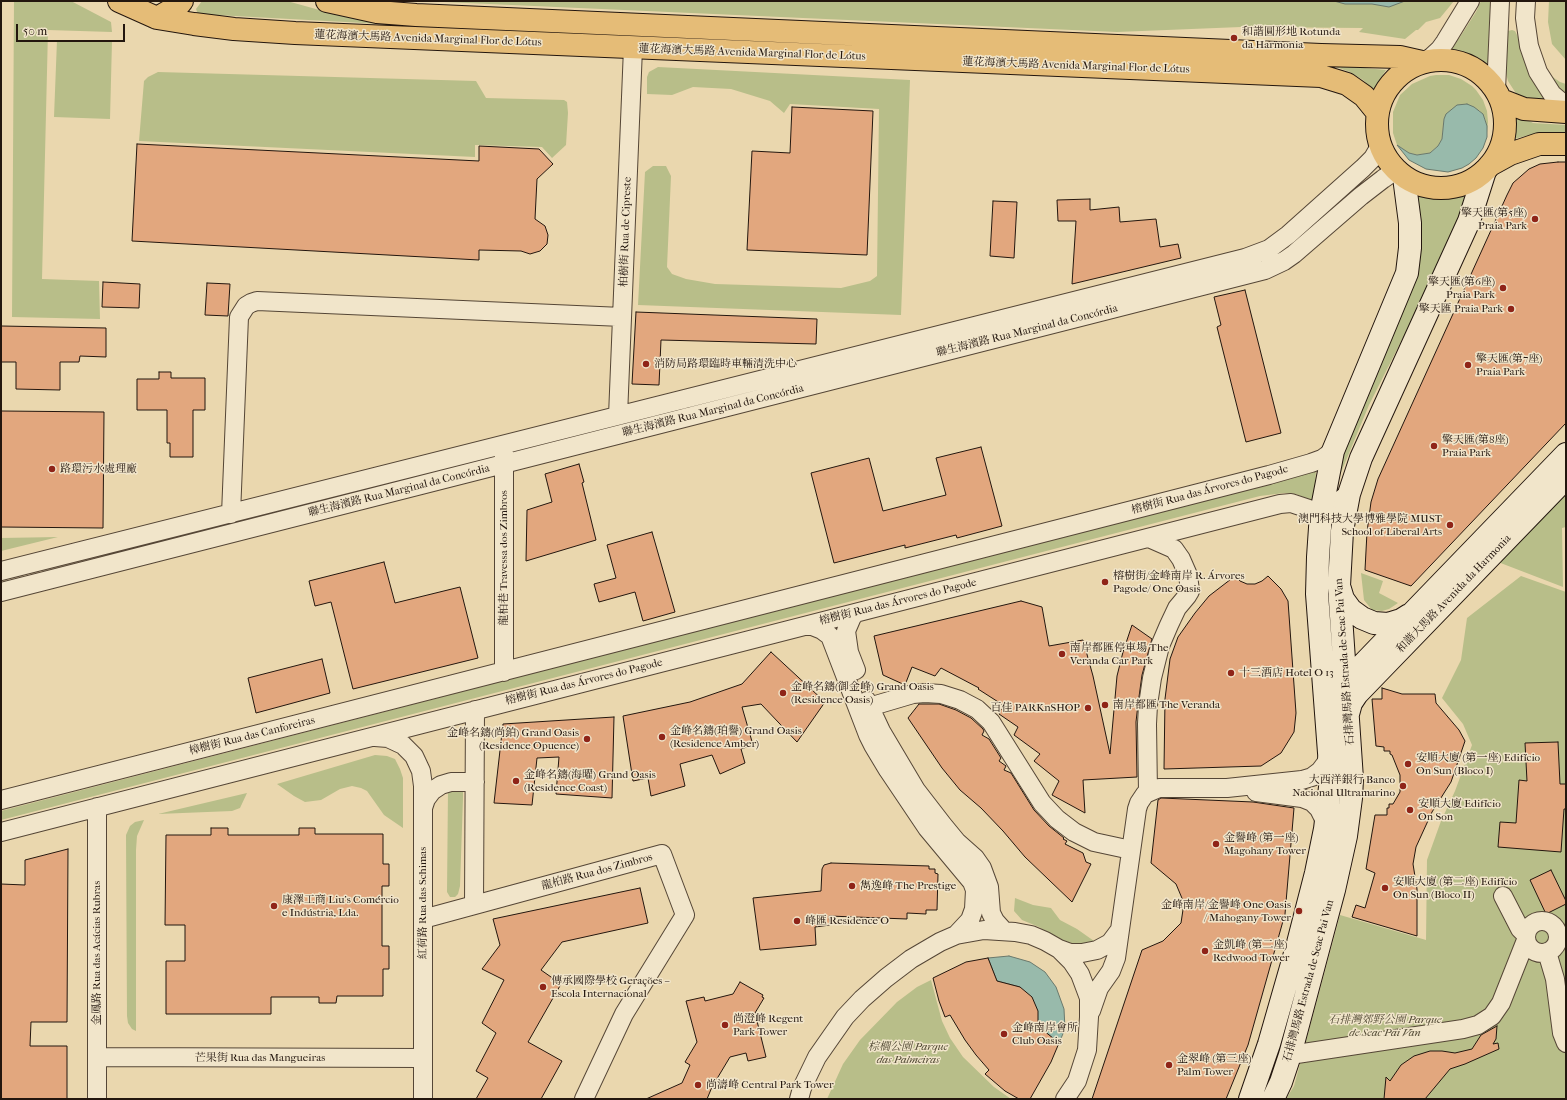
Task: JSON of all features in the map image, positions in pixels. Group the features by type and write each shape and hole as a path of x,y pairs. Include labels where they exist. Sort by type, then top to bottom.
{"main road":[{"name":"蓮花海濱大馬路 Avenida Marginal Flor de Lótus","path":"119,1 157,18 234,29 295,33 1321,76 1347,84 1364,96 1377,112"},
{"path":"157,18 178,6 182,1"},
{"name":"蓮花海濱大馬路 Avenida Marginal Flor de Lótus","path":"327,1 377,12 416,15 1321,55 1400,57 1424,61"},
{"path":"1488,168 1500,150 1505,134 1505,117 1498,95 1486,78 1473,68 1459,62 1443,59 1424,61 1406,70 1392,81 1382,95 1377,112 1376,129 1380,146 1386,159 1400,174 1424,185 1445,188 1460,185 1473,180 1510,154 1534,146 1553,143 1566,144"},
{"path":"1498,95 1524,109 1566,112"},
{"name":"石排灣馬路 Estrada de Seac Pai Van","path":"1273,1099 1290,1055 1337,877 1346,836 1352,779 1339,586 1342,531 1349,494 1361,458 1469,221 1488,168"},
{"name":"石排灣馬路 Estrada de Seac Pai Van","path":"1250,1099 1269,1044 1298,943 1316,873 1325,829 1331,779 1317,594 1321,513 1333,451 1407,273 1410,248 1410,223 1400,174"},
{"name":"和諧大馬路 Avenida da Harmonia","path":"1326,713 1329,702 1346,682 1566,454"},
{"name":"和諧大馬路 Avenida da Harmonia","path":"1348,714 1351,703 1357,694 1561,485"},
{"path":"1339,586 1343,599 1351,610 1362,618 1374,623 1388,624 1401,620 1413,613"},
{"path":"1322,658 1326,668 1334,676 1346,682 1354,684 1364,682 1374,677"}],"street":[{"path":"1424,61 1440,49 1470,1"},
{"path":"1498,95 1500,1"},
{"path":"1526,1 1525,18 1529,46 1538,72 1552,94 1566,106"},
{"name":"柏樹街 Rua de Cipreste","path":"618,416 633,48"},
{"name":"聯生海濱路 Rua Marginal da Concórdia","path":"1,571 1257,254 1268,249 1288,235 1363,168 1373,158 1380,146"},
{"name":"聯生海濱路 Rua Marginal da Concórdia","path":"1,592 1265,270 1284,261 1294,254 1383,179 1400,174"},
{"path":"231,514 240,317 246,306 251,303 257,301 622,317"},
{"name":"龍柏巷 Travessa dos Zimbros","path":"504,445 504,672"},
{"name":"榕樹街 Rua das Árvores do Pagode","path":"504,672 1282,472 1311,463 1333,451"},
{"path":"1321,513 1349,494"},
{"name":"榕樹街 Rua das Árvores do Pagode","path":"475,710 1280,504 1291,503 1321,513"},
{"path":"1148,792 1147,724 1152,678 1160,646 1169,625 1177,608 1190,591 1188,575 1181,559 1174,549 1149,538"},
{"path":"856,613 848,624 846,639 849,652 869,707 887,743 916,790 957,842 975,858 982,868 989,887 991,913 995,921 1004,930"},
{"path":"805,626 812,626 822,630 830,636 868,735 888,770 927,828 972,882 975,890 974,909 970,920 956,935"},
{"name":"樟樹街 Rua das Canforeiras","path":"1,800 504,672"},
{"path":"869,707 913,694 925,693 941,694 960,700 977,708 991,722 1042,803 1057,819 1074,832 1094,842 1131,850"},
{"path":"1,832 475,710 474,905"},
{"name":"紅荷路 Rua das Schimas","path":"372,737 388,738 403,745 414,756 421,771 423,786 423,1099"},
{"path":"1227,788 1302,780 1312,777 1320,771 1326,763 1329,753"},
{"path":"423,808 426,799 432,791 441,785 452,782 475,782"},
{"path":"1089,1017 1098,988 1111,971 1115,962 1137,809 1142,798 1148,792 1163,787 1227,788 1302,798 1312,802 1319,809 1324,819 1325,829"},
{"name":"金鳳路 Rua das Acácias Rubras","path":"97,807 97,1099"},
{"name":"龍柏路 Rua dos Zimbros","path":"423,919 662,854 685,915 624,1014 584,1099"},
{"path":"1290,1055 1463,1029 1478,1025 1492,1016 1501,1003 1526,938 1530,926 1539,921 1549,923 1558,934 1556,945 1547,952 1536,952 1532,949 1526,938 1520,929 1503,896"},
{"path":"799,1099 804,1083 817,1058 845,1017 862,999 886,978 912,959 940,942 956,935 980,930 1004,930 1031,935 1059,949 1082,953 1097,950 1110,943 1119,931"},
{"path":"1059,949 1072,962 1080,974 1089,998 1087,1050 1077,1081 1065,1099"},
{"path":"1547,952 1555,979 1562,1033 1566,1044"},
{"name":"芒果街 Rua das Mangueiras","path":"97,1058 423,1058"}],"green space":[{"path":"14,1 71,1 111,22 112,32 48,30 42,279 99,281 100,319 12,317"},
{"path":"202,1 287,1 341,16 384,22 1333,65 1386,70 1373,90 1363,80 1350,72 1336,67 382,24 198,14 196,9"},
{"path":"422,1 1454,1 1440,18 1426,22 1405,39 1359,32 1363,28 1241,27 1117,32"},
{"path":"1481,1 1492,1 1490,14 1489,65 1477,57 1450,49 1460,37 1476,12"},
{"path":"1549,1 1566,1 1566,60 1552,44 1548,22"},
{"path":"1508,31 1515,31 1526,53 1541,69 1560,82 1566,84 1566,107 1541,106 1517,95 1508,81 1505,69"},
{"path":"57,40 112,41 110,119 54,117"},
{"path":"658,67 910,80 901,315 638,305 645,172 653,166 666,166 671,176 667,267 672,274 686,279 715,284 841,288 870,281 877,276 879,109 790,104 784,113 770,101 731,89 693,87 672,95 647,94 647,77 649,72"},
{"path":"158,72 476,81 486,98 564,100 567,102 568,113 566,145 552,158 542,147 475,145 475,157 139,141 144,81 148,77"},
{"path":"1436,75 1449,75 1461,79 1476,90 1483,100 1487,111 1487,133 1485,119 1479,110 1444,119 1442,139 1438,146 1430,153 1417,155 1409,153 1397,145 1393,133 1393,112 1400,95 1412,84"},
{"path":"1515,113 1533,123 1566,125 1566,133 1541,132 1514,139"},
{"path":"1411,191 1429,196 1452,198 1472,191 1431,282 1369,405 1340,475 1336,476 1347,436 1414,279"},
{"path":"1313,470 1316,471 1314,500 1310,500 1296,494 1284,493 1260,496 1,820 1,811 1257,486"},
{"path":"1566,493 1566,527 1562,528 1563,587 1498,562"},
{"path":"58,537 1,551 1,538"},
{"path":"1361,573 1383,581 1379,593 1398,603 1389,609 1382,611 1372,610 1364,600"},
{"name":"石排灣郊野公園 Parque de Seac Pai Van","path":"1521,576 1566,592 1566,1099 1286,1099 1294,1086 1340,915 1426,940 1427,860 1472,745 1463,724 1442,698 1461,660 1467,618"},
{"path":"375,755 387,756 395,759 400,769 403,778 403,828 384,815 367,791 361,788 352,786 340,789 321,800 305,802 277,784"},
{"path":"460,786 463,792 463,798 460,886 458,894 455,897 450,897 447,892 448,790"},
{"path":"247,793 240,808 232,811 158,814"},
{"path":"144,820 137,836 136,850 136,1031 132,1029 128,1023 127,1016 126,835 130,826 135,822"},
{"path":"1015,898 1033,905 1051,908 1060,920 1077,929 1094,941 1083,946 1057,939 1039,927 1022,920 1014,911"},
{"name":"棕櫚公園 Parque das Palmeiras","path":"931,980 942,1021 950,1038 963,1057 994,1087 1011,1099 827,1099 843,1064 860,1040 897,1002 917,987"}],"shaded area":[{"path":"1334,1 1405,1 1389,7 1372,4 1345,4"},
{"path":"1467,104 1483,114 1487,126 1487,137 1483,148 1476,158 1469,164 1462,168 1448,172 1426,169 1409,160 1397,145 1409,153 1417,155 1430,153 1438,146 1442,139 1446,114 1457,105"},
{"path":"1009,956 1030,962 1045,972 1056,987 1064,1009 1065,1029 1059,1043 1038,1026 1020,987 997,981 988,958"}],"building":[{"path":"792,107 873,111 867,255 747,250 752,151 790,153"},
{"path":"137,144 479,161 479,146 539,149 553,164 537,179 535,219 545,226 548,235 547,244 540,251 530,254 521,251 479,250 479,260 132,241"},
{"name":"擎天匯 Praia Park","path":"1566,162 1566,423 1411,586 1365,570 1367,532 1371,502 1378,479 1507,195 1513,183 1529,169 1540,164"},
{"path":"1090,199 1090,210 1119,207 1120,222 1156,219 1160,247 1178,244 1181,258 1072,284 1076,221 1058,221 1057,200"},
{"path":"993,201 1017,202 1014,258 990,256"},
{"path":"103,282 140,284 139,308 102,307"},
{"path":"207,283 230,284 228,316 205,315"},
{"path":"1245,290 1281,433 1246,442 1217,327 1221,325 1214,297"},
{"name":"消防局路環臨時車輛清洗中心","path":"636,312 817,319 816,344 661,340 659,385 632,384"},
{"path":"1,326 106,328 106,357 80,356 79,362 60,362 60,390 16,389 16,362 1,362"},
{"path":"159,372 171,372 171,378 205,378 205,410 193,410 193,457 170,457 170,443 167,443 167,410 137,410 137,379 159,379"},
{"name":"路環污水處理廠","path":"1,411 104,412 103,528 1,527"},
{"path":"981,447 1002,526 957,538 956,535 905,548 905,545 834,563 811,473 869,458 883,511 946,495 936,458"},
{"path":"579,464 584,482 582,483 596,540 526,561 527,510 552,502 545,474"},
{"path":"652,532 675,612 643,621 635,592 599,602 594,584 616,578 607,545"},
{"path":"384,562 395,603 460,587 478,658 353,689 331,602 315,606 309,581"},
{"name":"十三酒店 Hotel O 13","path":"1235,576 1240,581 1247,584 1255,584 1268,576 1281,589 1288,601 1296,713 1294,732 1281,753 1261,766 1164,769 1165,699 1170,659 1178,637 1209,596"},
{"path":"1021,601 1042,607 1049,646 1083,640 1093,676 1110,754 1117,676 1132,625 1152,639 1142,675 1136,722 1137,777 1083,780 1085,813 1052,795 1059,781 1034,761 1040,754 1014,735 1018,727 999,714 1003,705 978,689 979,688 941,668 935,676 912,667 905,685 883,675 874,636"},
{"path":"771,652 825,702 797,742 761,704 742,707 753,745 741,749 745,763 720,774 712,755 680,764 685,786 651,796 648,778 633,781 623,716 690,702 742,684"},
{"path":"322,659 330,693 256,713 248,678"},
{"name":"安順大廈 Edifício On Son","path":"1382,688 1402,694 1435,694 1436,703 1459,730 1465,741 1451,782 1432,812 1416,847 1413,864 1417,889 1417,936 1352,917 1356,905 1365,908 1375,873 1366,869 1375,815 1387,815 1387,808 1389,808 1389,804 1393,804 1400,792 1400,775 1390,751 1384,751 1384,747 1376,746 1372,699 1382,699"},
{"path":"919,704 939,704 956,710 971,718 983,729 984,731 982,735 989,739 1001,758 999,761 1006,766 1004,770 1011,773 1034,810 1049,826 1067,841 1065,844 1083,853 1086,862 1091,864 1072,902 1025,857 981,808 960,790 942,768 908,718"},
{"path":"614,717 612,798 556,794 559,757 537,758 532,805 494,803 503,724"},
{"path":"1558,742 1560,784 1566,784 1566,809 1564,809 1561,852 1498,847 1500,822 1516,823 1519,780 1527,781 1525,743"},
{"path":"1161,798 1253,802 1294,808 1285,914 1248,1045 1226,1099 1092,1099 1142,950 1163,941 1181,923 1184,903 1176,884 1151,863 1158,800"},
{"name":"康澤工商 Liu's Comércio e Indústria, Lda.","path":"211,828 228,828 228,835 299,835 299,828 315,828 315,834 383,834 383,864 389,864 389,886 382,886 382,946 389,946 389,969 383,969 383,996 337,996 336,1003 319,1003 319,997 271,997 271,1014 166,1014 166,961 185,961 185,925 165,925 166,835 211,835"},
{"path":"68,849 67,1022 31,1022 30,1046 67,1046 67,1099 1,1099 1,884 25,885 25,860"},
{"path":"831,863 929,866 929,869 935,869 935,873 938,874 937,910 926,910 926,914 907,913 907,919 829,916 830,925 815,927 816,945 760,950 753,898 821,891 822,869 824,865"},
{"path":"1551,870 1566,901 1566,904 1546,914 1530,880"},
{"path":"640,888 648,923 562,942 541,970 561,984 528,1042 562,1061 541,1099 476,1099 488,1078 476,1071 496,1033 482,1023 504,980 482,969 500,945 493,919"},
{"name":"金峰南岸會所 Club Oasis","path":"988,958 997,981 1020,987 1032,997 1038,1011 1038,1026 1059,1043 1051,1062 1030,1099 1019,1099 1005,1091 985,1074 989,1070 965,1040 950,1015 945,1017 939,1001 933,978 966,962"},
{"name":"尚澄峰 Regent Park Tower","path":"740,982 763,995 762,997 764,998 755,1013 766,1057 748,1061 746,1053 730,1057 712,1087 707,1099 646,1099 682,1083 690,1065 685,1062 697,1042 686,1001 704,997 705,1001 733,994"},
{"path":"1497,1026 1496,1039 1493,1044 1498,1043 1499,1049 1450,1069 1425,1099 1384,1099 1386,1077 1390,1081 1401,1065 1414,1056 1430,1051 1455,1053 1472,1049 1481,1035"}],"place":[{"name":"和諧圓形地 Rotunda da Harmonia","path":"1234,38"},
{"name":"擎天匯(第5座) Praia Park","path":"1535,219"},
{"name":"擎天匯(第6座) Praia Park","path":"1503,288"},
{"name":"擎天匯 Praia Park","path":"1511,309"},
{"name":"消防局路環臨時車輛清洗中心","path":"646,364"},
{"name":"擎天匯(第7座) Praia Park","path":"1468,365"},
{"name":"擎天匯(第8座) Praia Park","path":"1434,446"},
{"name":"路環污水處理廠","path":"52,469"},
{"name":"澳門科技大學博雅學院 MUST School of Liberal Arts","path":"1450,525"},
{"name":"榕樹街/金峰南岸 R. Árvores Pagode/ One Oasis","path":"1105,582"},
{"name":"南岸都匯停車場 The Veranda Car Park","path":"1062,654"},
{"name":"十三酒店 Hotel O 13","path":"1231,673"},
{"name":"金峰名鑄(御金峰) Grand Oasis (Residence Oasis)","path":"783,693"},
{"name":"南岸都匯 The Veranda","path":"1105,705"},
{"name":"百佳 PARKnSHOP","path":"1088,708"},
{"name":"金峰名鑄(珀譽) Grand Oasis (Residence Amber)","path":"662,737"},
{"name":"金峰名鑄(尚鉑) Grand Oasis (Residence Opuence)","path":"587,739"},
{"name":"安順大廈 (第一座) Edifício On Sun (Bloco I)","path":"1408,764"},
{"name":"金峰名鑄(海曜) Grand Oasis (Residence Coast)","path":"516,781"},
{"name":"大西洋銀行 Banco Nacional Ultramarino","path":"1403,786"},
{"name":"安順大廈 Edifício On Son","path":"1410,810"},
{"name":"金譽峰 (第一座) Magohany Tower","path":"1216,844"},
{"name":"雋逸峰 The Prestige","path":"852,886"},
{"name":"安順大廈 (第二座) Edifício On Sun (Bloco II)","path":"1385,888"},
{"name":"康澤工商 Liu's Comércio e Indústria, Lda.","path":"274,906"},
{"name":"金峰南岸/金譽峰 One Oasis / Mahogany Tower","path":"1299,911"},
{"name":"峰匯 Residence O","path":"797,921"},
{"name":"金凱峰 (第二座) Redwood Tower","path":"1205,951"},
{"name":"傳承國際學校 Gerações – Escola Internacional","path":"543,987"},
{"name":"尚澄峰 Regent Park Tower","path":"725,1025"},
{"name":"金峰南岸會所 Club Oasis","path":"1004,1034"},
{"name":"金翠峰 (第三座) Palm Tower","path":"1169,1065"},
{"name":"尚濤峰 Central Park Tower","path":"698,1085"}]}
